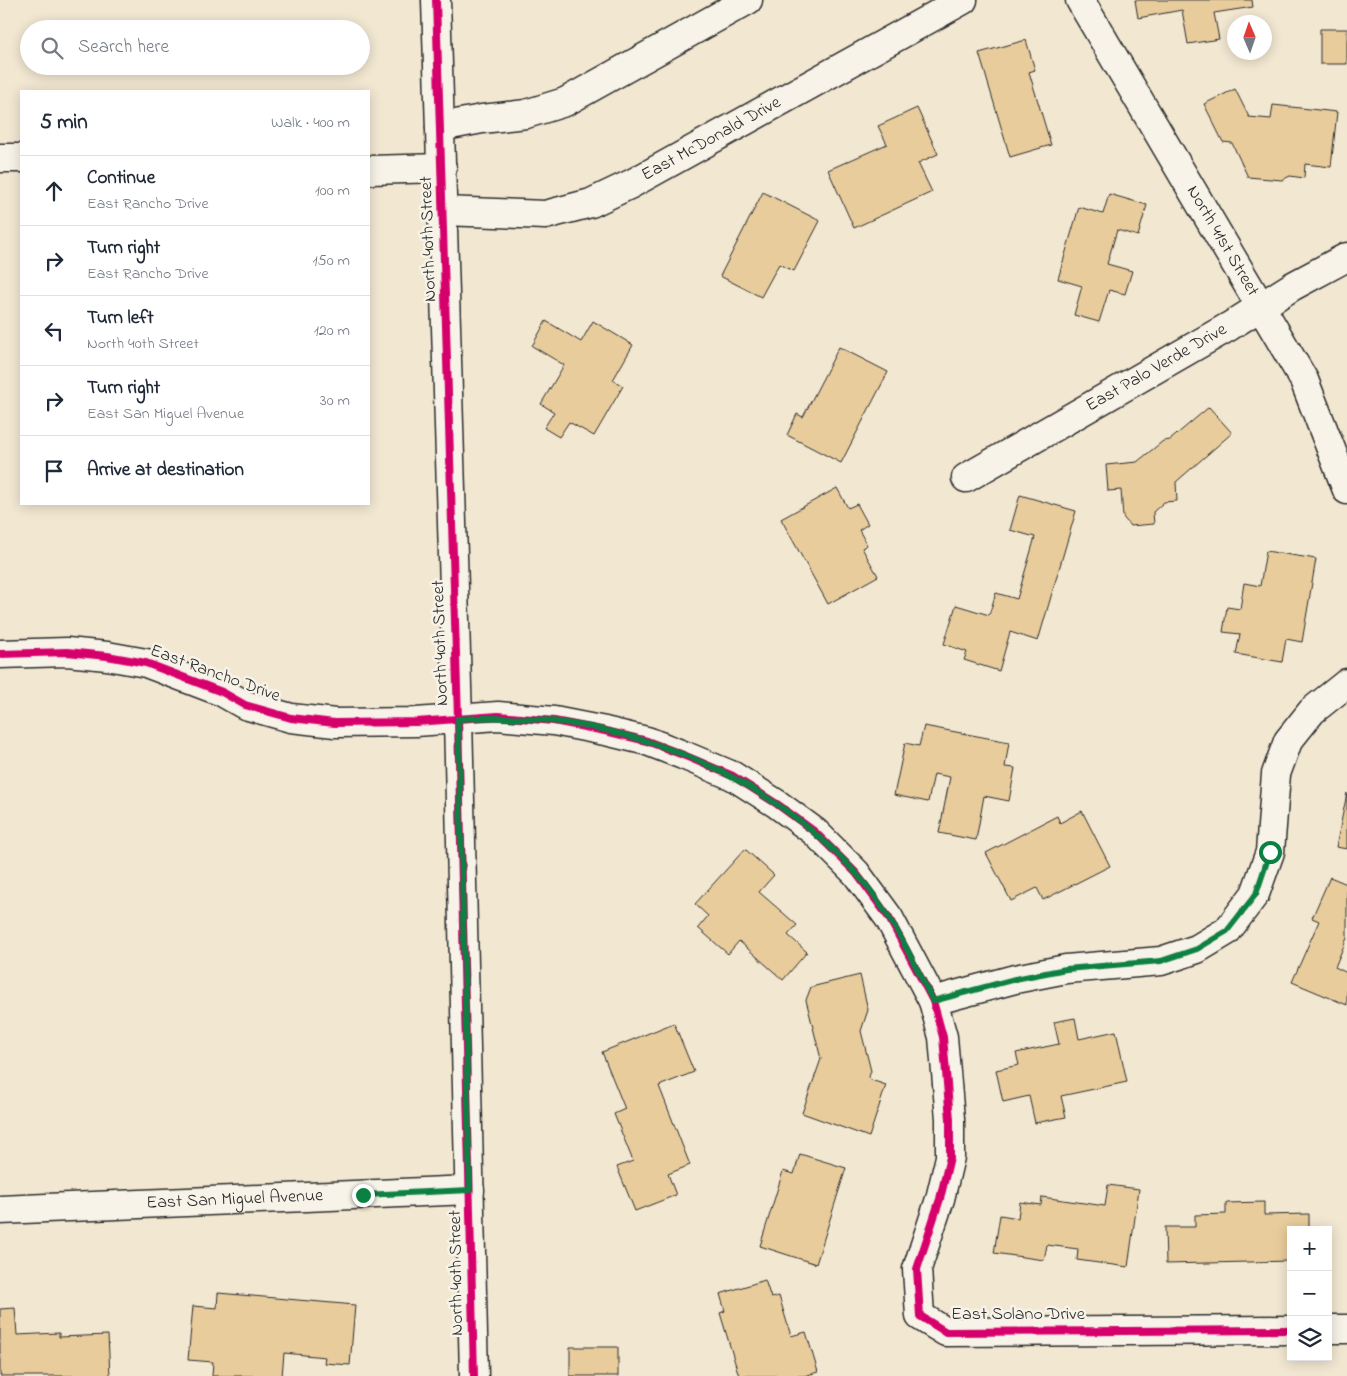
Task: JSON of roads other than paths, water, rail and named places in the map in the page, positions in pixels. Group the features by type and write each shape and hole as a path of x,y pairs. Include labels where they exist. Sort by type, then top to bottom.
{"street":[{"name":"North 40th Street","path":"436,0 458,719 474,1376"},
{"path":"440,127 482,119 526,114 565,102 748,0"},
{"name":"East McDonald Drive","path":"443,211 545,215 591,203 640,180 963,0"},
{"name":"North 41st Street","path":"1080,0 1304,380 1347,490"},
{"path":"0,158 20,158"},
{"path":"370,170 442,168"},
{"name":"East Palo Verde Drive","path":"966,478 1347,257"},
{"name":"East Rancho Drive","path":"0,654 67,652 107,656 146,663 222,692 245,705 291,718 335,723 498,716 554,721 605,730 647,741 733,776 777,804 815,832 856,873 889,918 933,1001"},
{"path":"933,1001 1015,979 1066,969 1161,961 1197,949 1227,931 1256,894 1270,852 1276,774 1288,741 1312,711 1347,683"},
{"name":"East Solano Drive","path":"933,1001 944,1046 950,1119 950,1158 940,1199 917,1269 920,1316 946,1332 1287,1330"},
{"name":"East San Miguel Avenue","path":"0,1210 470,1190"},
{"path":"1332,1329 1347,1329"}]}
